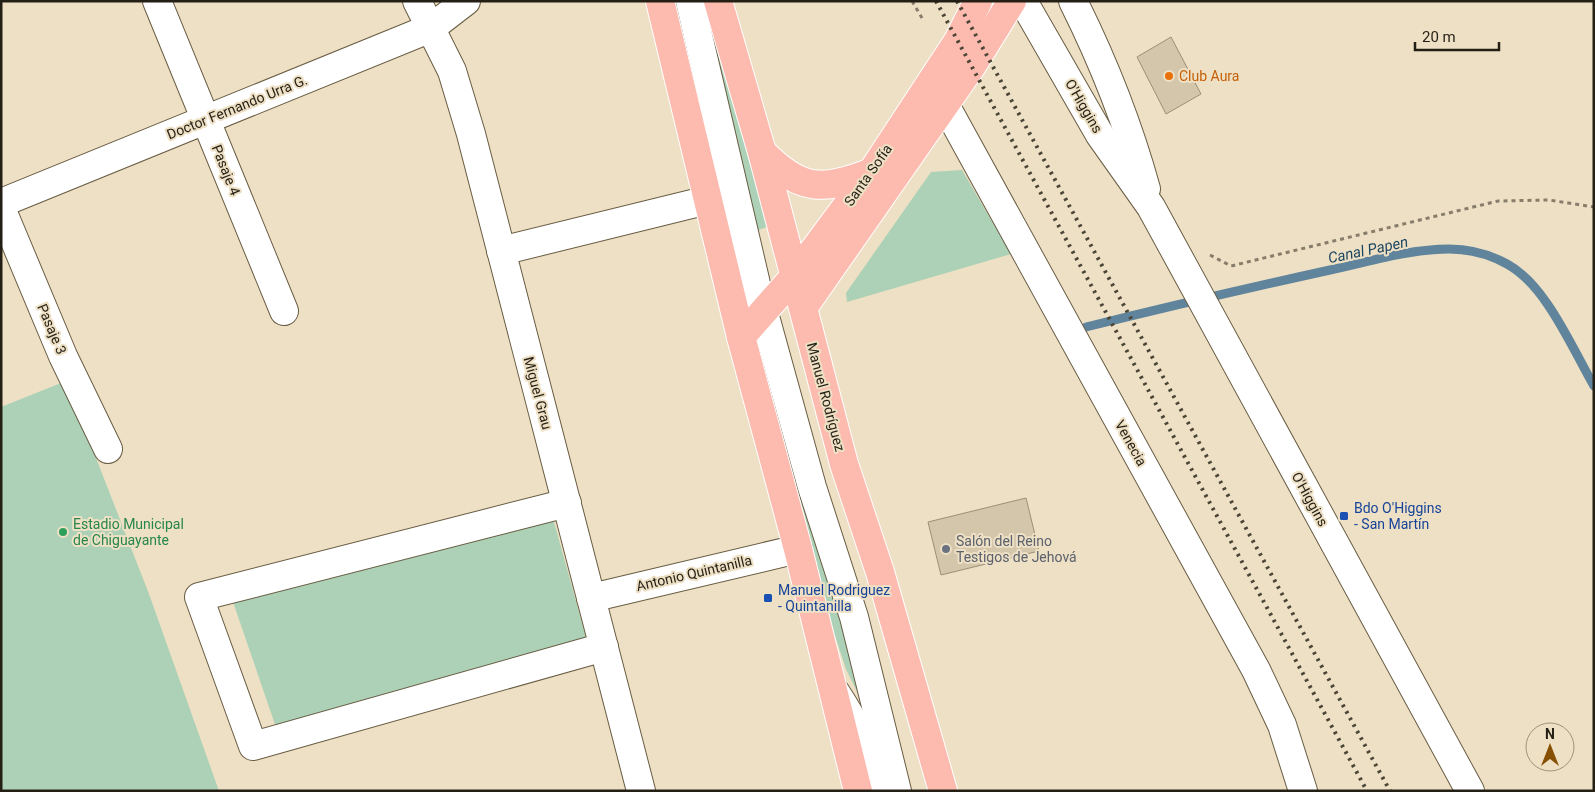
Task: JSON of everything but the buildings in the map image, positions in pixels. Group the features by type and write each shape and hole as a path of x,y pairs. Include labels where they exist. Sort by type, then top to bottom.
{"main road":[{"path":"660,1 741,337 798,549 858,791"},
{"name":"Manuel Rodríguez","path":"718,1 762,152 844,464 880,572 943,791"},
{"name":"Santa Sofía","path":"741,337 794,277 872,172 958,41 978,1"},
{"name":"Santa Sofía","path":"803,308 998,26 1012,1"},
{"path":"762,152 786,175 807,184 824,186 840,183 872,172"}],"street":[{"name":"Pasaje 4","path":"157,1 284,311"},
{"name":"Miguel Grau","path":"417,1 461,97 604,647 637,789"},
{"name":"Doctor Fernando Urra G.","path":"1,204 431,28 466,1"},
{"path":"690,1 763,310 812,487 854,617 897,791"},
{"name":"O'Higgins","path":"1023,1 1100,135 1150,207 1470,791"},
{"name":"O'Higgins","path":"1073,1 1099,56 1124,118 1150,207"},
{"name":"Venecia","path":"944,103 1256,670 1282,725 1303,791"},
{"path":"501,251 708,200"},
{"name":"Pasaje 3","path":"1,208 63,356 108,449"},
{"path":"775,350 803,308"},
{"path":"567,503 199,597 253,746 604,647"},
{"name":"Antonio Quintanilla","path":"591,598 798,549"},
{"path":"832,688 865,743 879,791"}],"path":[{"path":"912,1 922,18"},
{"path":"1174,250 1192,246 1231,266 1498,201 1549,200 1594,207"}],"green space":[{"path":"703,5 711,21 721,52 767,227 756,231"},
{"path":"962,170 1011,254 847,302 846,293 931,172"},
{"name":"Estadio Municipal de Chiguayante","path":"66,381 149,594 219,791 1,791 1,407"},
{"path":"776,393 871,721 846,669 834,633 774,398"},
{"path":"551,511 592,659 281,742 232,599"}],"waterway":[{"name":"Canal Papen","path":"1086,327 1389,256 1419,251 1464,250 1500,260 1521,274 1534,287 1557,319 1594,386"}],"railway":[{"path":"936,1 1367,791"},
{"path":"957,1 1390,791"}],"place":[{"name":"Club Aura","path":"1169,76"},
{"name":"Bdo O'Higgins - San Martín","path":"1344,516"},
{"name":"Estadio Municipal de Chiguayante","path":"63,532"},
{"name":"Salón del Reino Testigos de Jehová","path":"946,549"},
{"name":"Manuel Rodriguez - Quintanilla","path":"768,598"}]}
